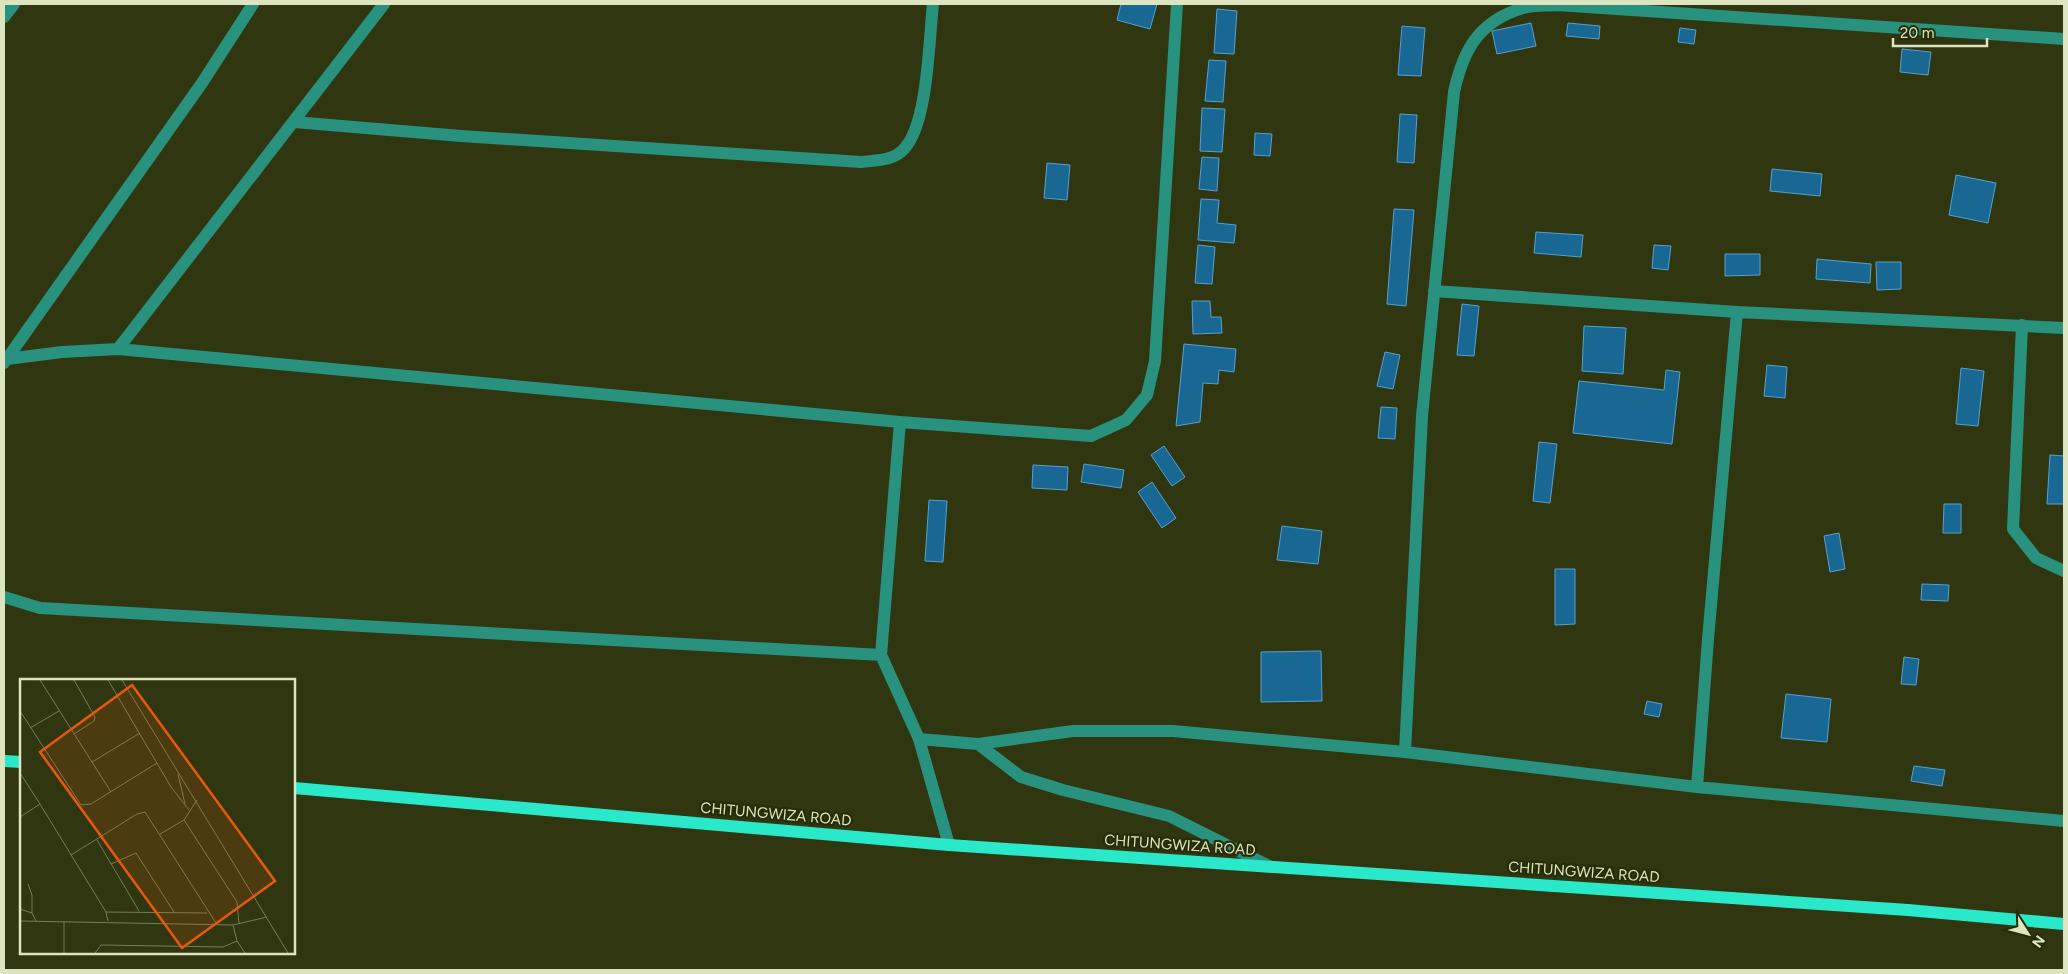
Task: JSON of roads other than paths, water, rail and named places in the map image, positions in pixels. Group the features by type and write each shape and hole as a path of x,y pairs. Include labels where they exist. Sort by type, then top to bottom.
{"main road":[{"path":"4,761 20,762"},
{"name":"CHITUNGWIZA ROAD","path":"295,788 949,845 1908,910 2064,924"}],"street":[{"path":"4,17 14,4"},
{"path":"5,361 202,83 253,4"},
{"path":"118,349 384,4"},
{"path":"294,122 480,137 862,162 889,159 904,150 915,133 922,110 933,4"},
{"path":"5,361 62,352 118,349 900,422 1091,436 1126,420 1147,395 1155,361 1176,4"},
{"path":"1405,752 1422,416 1456,84 1459,68 1472,42 1494,19 1524,8 1557,5 2064,39"},
{"path":"1434,292 1737,312 2064,328"},
{"path":"1698,786 1708,639 1737,312"},
{"path":"2022,325 2013,529 2036,558 2064,571"},
{"path":"900,422 881,655 919,739 949,845"},
{"path":"4,597 40,608 881,655"},
{"path":"919,739 978,744 1073,731 1173,731 1405,752 1698,786 2064,821"},
{"path":"978,744 1021,777 1063,790 1169,816 1271,867"}]}
